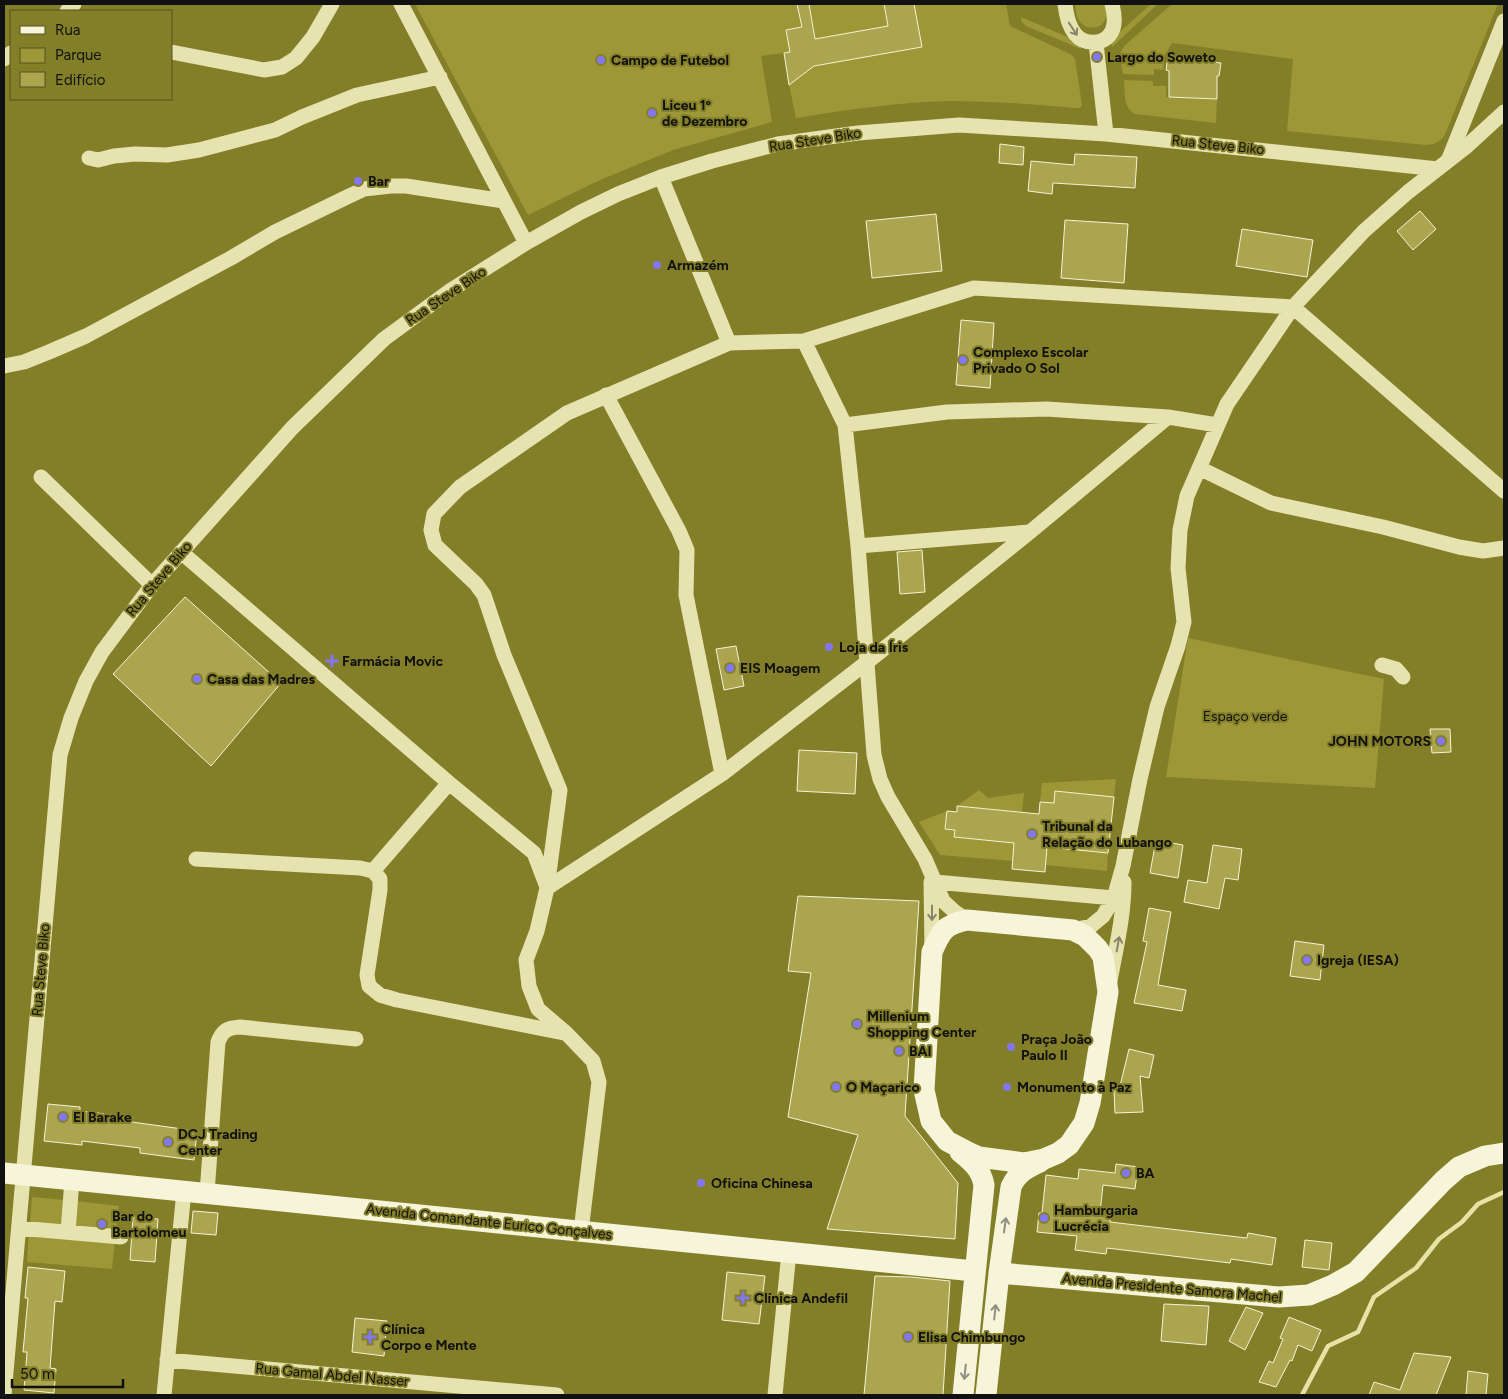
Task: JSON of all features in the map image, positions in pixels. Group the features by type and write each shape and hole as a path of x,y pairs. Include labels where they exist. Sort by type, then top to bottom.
{"main road":[{"path":"963,1395 984,1185 982,1176 976,1166 947,1141 931,1121 924,1090 932,952 938,936 944,929 953,923 967,920 1073,930 1085,936 1098,949 1103,958 1108,992 1093,1084 1084,1123 1069,1145 1058,1153 1023,1170 1015,1178 1011,1187 999,1273 986,1395"},
{"path":"947,1141 979,1157 999,1161 1024,1163 1044,1159 1058,1153"},
{"name":"Avenida Presidente Samora Machel","path":"999,1273 1280,1297 1309,1295 1333,1285 1356,1272 1443,1180 1459,1167 1485,1156 1504,1153"},
{"name":"Avenida Comandante Eurico Gonçalves","path":"14,1174 974,1271"},
{"path":"974,1271 981,1263 988,1261 994,1264 999,1273"}],"street":[{"path":"172,52 264,70 282,67 296,58 302,51 313,37 332,4"},
{"path":"401,4 526,243"},
{"path":"1065,4 1069,25 1076,36 1096,43 1105,39 1112,32 1114,21 1112,4"},
{"path":"1443,166 1504,21"},
{"path":"1096,43 1106,134"},
{"path":"89,158 98,160 135,154 167,155 199,150 275,130 357,95 440,77"},
{"path":"1073,930 1091,926 1103,916 1114,898 1123,866 1157,706 1178,646 1184,622 1178,568 1180,530 1187,496 1216,425 1227,404 1293,307 1364,231 1408,192 1443,166 1504,112"},
{"name":"Rua Steve Biko","path":"4,1395 7,1341 19,1228 14,1174 60,755 71,718 86,681 102,652 152,585 292,428 384,339 450,290 526,243 581,212 618,194 661,177 712,161 778,144 858,133 958,125 1106,134 1443,166"},
{"path":"661,177 729,342"},
{"path":"4,366 49,352 86,336 231,258 275,232 364,189 406,186 504,201"},
{"path":"581,1231 599,1082 593,1061 566,1033 538,1009 529,986 526,960 537,932 548,888 560,790 504,655 484,595 476,584 435,545 431,530 434,514 460,487 567,413 729,342 804,342 974,288 1293,307 1504,490"},
{"path":"804,342 845,425 858,546 874,755 880,779 888,797 925,859 943,901 967,920"},
{"path":"606,395 679,530 687,550 686,596 722,774"},
{"path":"845,425 947,412 1036,410 1168,416 1216,425"},
{"path":"548,888 722,774 866,664 1030,532 1168,416"},
{"path":"1199,468 1271,503 1383,527 1459,547 1482,551 1504,548"},
{"path":"41,477 152,585"},
{"path":"858,546 1030,532"},
{"path":"181,552 449,783 534,853 548,888"},
{"path":"1382,665 1396,669 1403,676"},
{"path":"373,871 449,783"},
{"path":"196,860 351,868 373,871 380,879 380,890 367,975 369,986 380,995 398,1000 566,1033"},
{"path":"1108,992 1124,899 1123,866"},
{"path":"933,878 1114,898"},
{"path":"932,952 933,878"},
{"path":"207,1193 218,1042 222,1032 228,1028 240,1028 356,1039"},
{"path":"68,1232 72,1180"},
{"path":"164,1395 184,1191"},
{"path":"19,1228 122,1237"},
{"path":"775,1395 789,1252"},
{"name":"Rua Gamal Abdel Nasser","path":"167,1360 556,1395"}],"green space":[{"name":"Liceu 1º de Dezembro","path":"415,4 797,4 802,27 790,52 761,56 772,122 673,150 600,180 528,215"},
{"path":"809,4 884,4 888,26 815,39"},
{"path":"914,4 1006,4 1010,26 1072,55 1075,59 1082,105 1080,108 1075,108 996,102 949,101 872,107 796,118 789,85 814,66 921,47"},
{"path":"1075,4 1105,4 1105,20 1097,27 1087,27 1078,19"},
{"path":"1151,4 1158,4 1112,47 1114,37"},
{"path":"1172,4 1498,4 1446,132 1438,142 1426,145 1287,131 1293,59 1172,43 1165,55 1163,70 1154,69 1154,75 1123,74 1120,54 1124,46"},
{"path":"1021,17 1077,41 1081,49 1026,26 1021,21"},
{"path":"1124,80 1153,81 1153,86 1166,86 1166,97 1217,99 1216,123 1135,114 1128,108"},
{"name":"Espaço verde","path":"1188,638 1384,679 1375,788 1166,777"},
{"path":"1116,779 1114,797 1056,791 1053,816 1040,802 1042,783"},
{"path":"979,790 988,798 1024,793 1022,812 957,806"},
{"path":"947,811 945,829 955,830 954,837 1014,843 1013,861 940,855 919,822"},
{"path":"1047,847 1108,853 1107,871 1046,865"},
{"path":"32,1197 66,1200 63,1227 30,1223"},
{"path":"76,1201 119,1206 116,1232 73,1227"},
{"path":"29,1232 115,1240 112,1269 27,1262"}],"building":[{"path":"797,4 809,4 815,39 888,26 884,4 914,4 922,47 814,66 789,85 784,53 790,52 786,30 802,27"},
{"path":"1168,56 1221,63 1219,76 1217,76 1217,99 1169,97 1169,71 1166,70"},
{"path":"1000,144 1024,147 1023,165 999,163"},
{"path":"1075,154 1137,157 1135,188 1053,183 1052,194 1028,191 1031,161 1074,165"},
{"path":"1420,211 1436,229 1413,250 1397,231"},
{"path":"936,214 942,271 872,278 866,221"},
{"path":"1065,220 1128,224 1124,283 1061,278"},
{"path":"1242,229 1313,240 1307,277 1236,266"},
{"path":"961,320 994,323 990,388 956,385"},
{"path":"922,550 925,592 900,594 897,552"},
{"name":"Casa das Madres","path":"185,597 281,683 211,766 113,674"},
{"name":"EIS Moagem","path":"736,646 744,686 724,690 716,649"},
{"name":"JOHN MOTORS","path":"1430,729 1450,729 1451,752 1432,753"},
{"path":"799,750 857,753 855,794 797,791"},
{"name":"Tribunal da Relação do Lubango","path":"1055,791 1114,797 1108,853 1047,847 1045,872 1012,869 1014,843 954,837 955,830 945,829 947,811 957,812 957,806 1039,814 1040,802 1054,803"},
{"path":"1156,840 1183,845 1178,878 1150,873"},
{"path":"1213,845 1242,849 1238,880 1225,878 1219,909 1184,902 1188,880 1207,883"},
{"name":"Millenium Shopping Center","path":"798,896 919,901 905,1116 958,1183 955,1239 827,1229 858,1135 788,1117 811,973 788,971"},
{"path":"1149,908 1171,912 1158,985 1186,990 1182,1011 1134,1003 1147,942 1143,941"},
{"name":"Igreja (IESA)","path":"1295,941 1324,945 1320,980 1290,976"},
{"path":"1129,1049 1154,1055 1149,1078 1140,1076 1143,1112 1115,1113 1114,1091 1119,1090"},
{"path":"48,1104 80,1107 80,1111 133,1117 132,1122 197,1131 194,1160 140,1153 140,1148 82,1141 82,1145 44,1141"},
{"path":"1116,1164 1138,1167 1135,1189 1103,1185 1100,1213 1111,1215 1110,1222 1247,1238 1248,1233 1276,1238 1272,1265 1231,1259 1230,1263 1107,1248 1106,1254 1075,1250 1077,1236 1037,1232 1039,1213 1042,1213 1046,1175 1078,1179 1079,1169 1115,1173"},
{"path":"193,1211 218,1213 216,1235 191,1233"},
{"path":"133,1217 158,1219 155,1262 130,1260"},
{"path":"1305,1240 1332,1243 1329,1270 1302,1267"},
{"path":"28,1267 65,1271 62,1302 55,1301 50,1368 56,1369 54,1393 24,1390 27,1352 23,1352 28,1298 25,1298"},
{"name":"Clínica Andefil","path":"727,1272 765,1276 759,1324 722,1320"},
{"name":"Elisa Chimbungo","path":"875,1276 950,1281 943,1395 864,1395"},
{"path":"1164,1304 1209,1306 1206,1345 1161,1341"},
{"path":"1246,1307 1263,1313 1245,1350 1229,1341"},
{"path":"1289,1317 1321,1330 1312,1351 1298,1345 1292,1361 1290,1360 1276,1387 1259,1382 1269,1361 1273,1363 1283,1339 1280,1338"},
{"name":"Clínica Corpo e Mente","path":"355,1318 387,1321 384,1356 352,1352"},
{"path":"1414,1353 1451,1357 1436,1395 1369,1395 1374,1382 1400,1390"},
{"path":"1468,1371 1488,1374 1486,1395 1466,1395"}],"waterway":[{"path":"1302,1395 1328,1346 1358,1332 1374,1297 1416,1268 1439,1239 1462,1222 1478,1204 1504,1192"}],"place":[{"name":"Largo do Soweto","path":"1097,57"},
{"name":"Campo de Futebol","path":"601,60"},
{"name":"Liceu 1º de Dezembro","path":"652,113"},
{"name":"Bar","path":"358,181"},
{"name":"Armazém","path":"657,265"},
{"name":"Complexo Escolar Privado O Sol","path":"963,360"},
{"name":"Loja da Íris","path":"829,647"},
{"name":"Farmácia Movic","path":"332,661"},
{"name":"EIS Moagem","path":"730,668"},
{"name":"Casa das Madres","path":"197,679"},
{"name":"JOHN MOTORS","path":"1441,741"},
{"name":"Tribunal da Relação do Lubango","path":"1032,834"},
{"name":"Igreja (IESA)","path":"1307,960"},
{"name":"Millenium Shopping Center","path":"857,1024"},
{"name":"Praça João Paulo II","path":"1011,1047"},
{"name":"BAI","path":"899,1051"},
{"name":"O Maçarico","path":"836,1087"},
{"name":"Monumento à Paz","path":"1007,1087"},
{"name":"El Barake","path":"63,1117"},
{"name":"DCJ Trading Center","path":"168,1142"},
{"name":"BA","path":"1126,1173"},
{"name":"Oficina Chinesa","path":"701,1183"},
{"name":"Hamburgaria Lucrécia","path":"1044,1218"},
{"name":"Bar do Bartolomeu","path":"102,1224"},
{"name":"Clínica Andefil","path":"743,1298"},
{"name":"Clínica Corpo e Mente","path":"370,1337"},
{"name":"Elisa Chimbungo","path":"908,1337"}]}
